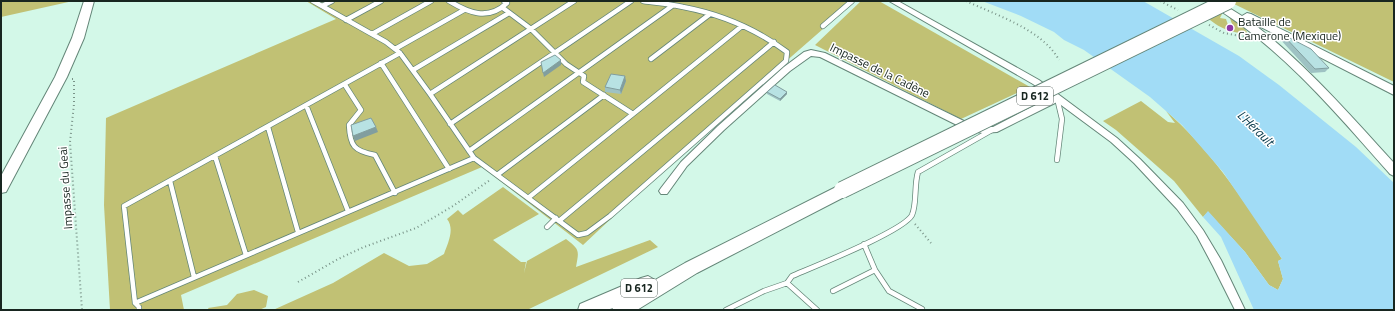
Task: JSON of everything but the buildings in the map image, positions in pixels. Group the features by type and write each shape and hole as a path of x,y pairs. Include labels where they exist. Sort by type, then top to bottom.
{"highway":[{"name":"D 612","path":"621,310 691,268 842,190 1230,5"},
{"name":"D 612","path":"587,310 691,268"}],"main road":[{"path":"1,188 61,77 78,38 89,1"},
{"path":"1,200 36,125"}],"street":[{"path":"893,1 1013,68 1057,98 1125,151 1162,185 1200,233 1217,263 1240,310"},
{"path":"1211,1 1250,24 1283,54 1347,119 1394,171"},
{"path":"1218,1 1230,5 1394,91"},
{"name":"Impasse de la Cadène","path":"664,192 684,164 721,128 787,69 807,54 811,53 822,55 968,127 982,130 994,130"},
{"path":"994,130 1057,98"}],"lane":[{"path":"313,1 372,34 400,53 474,158 578,235 587,233 610,216 786,60 787,52 774,42 742,26 710,14 688,8 643,1"},
{"path":"322,6 332,1"},
{"path":"346,20 381,1"},
{"path":"372,34 431,1"},
{"path":"449,1 464,10 485,14 503,8 507,2"},
{"path":"430,94 574,1"},
{"path":"450,124 631,1"},
{"path":"823,26 852,1"},
{"path":"469,151 672,6"},
{"path":"503,8 531,29 566,64 584,76 583,82 633,114"},
{"path":"395,49 464,10"},
{"path":"413,70 509,13"},
{"path":"651,59 710,14"},
{"path":"528,198 742,26"},
{"path":"547,227 774,42"},
{"path":"139,310 139,306 135,303 124,206 345,85 400,53"},
{"path":"381,63 449,169"},
{"path":"345,85 360,110 349,125 350,140 354,148 362,153 375,155 395,193"},
{"path":"497,175 604,95"},
{"path":"1057,98 1062,119 1057,160"},
{"path":"306,105 348,211"},
{"path":"268,127 298,232"},
{"path":"726,310 764,291 787,283 792,276 864,244 906,223 912,216 915,181 918,172 994,130"},
{"path":"215,156 246,255"},
{"path":"135,303 474,158"},
{"path":"170,181 194,277"},
{"path":"864,244 875,270 889,291 923,310"},
{"path":"833,291 875,270"},
{"path":"787,283 817,310"}],"path":[{"path":"966,1 1004,18 1045,42 1058,53 1059,60"},
{"path":"1160,1 1184,13"},
{"path":"1204,23 1224,33 1251,38"},
{"name":"Impasse du Geai","path":"61,77 74,79 74,104 70,142 82,310"},
{"path":"298,282 338,259 364,247 416,228 452,206 497,175"},
{"path":"909,219 931,243"}],"shaded area":[{"path":"1,1 73,1 1,17"},
{"path":"306,1 855,1 682,152 583,245 482,167 181,295 184,310 110,310 104,205 106,118 336,19"},
{"path":"861,1 879,1 1030,87 961,119 815,45"},
{"path":"1236,1 1394,1 1394,82 1232,3"},
{"path":"1216,10 1222,14 1220,18 1226,19 1228,25 1226,28 1231,30 1234,29 1229,16 1244,28 1247,32 1246,34 1226,30 1210,20 1209,13"},
{"path":"1141,101 1168,122 1175,123 1166,111 1199,144 1229,180 1282,259 1278,261 1283,279 1278,290 1269,285 1245,252 1208,212 1203,217 1174,181 1116,130 1103,121"},
{"path":"503,187 539,214 493,240 521,262 526,262 524,273 527,261 566,239 576,248 578,257 576,267 650,240 658,247 527,310 273,310 333,283 384,253 409,266 427,264 444,254 451,232 447,219 458,210 463,215"},
{"path":"254,290 268,296 266,307 259,310 209,310 208,308 227,305 237,294"}],"water":[{"name":"L'Hérault","path":"982,1 1143,1 1239,56 1279,85 1356,147 1394,183 1394,310 1254,310 1221,237 1203,217 1208,211 1245,252 1269,285 1278,290 1283,279 1278,261 1282,259 1223,172 1182,125 1150,97 1084,50 1064,40 1054,32 1021,16"}],"place":[{"name":"Bataille de Camerone (Mexique)","path":"1230,28"}]}
